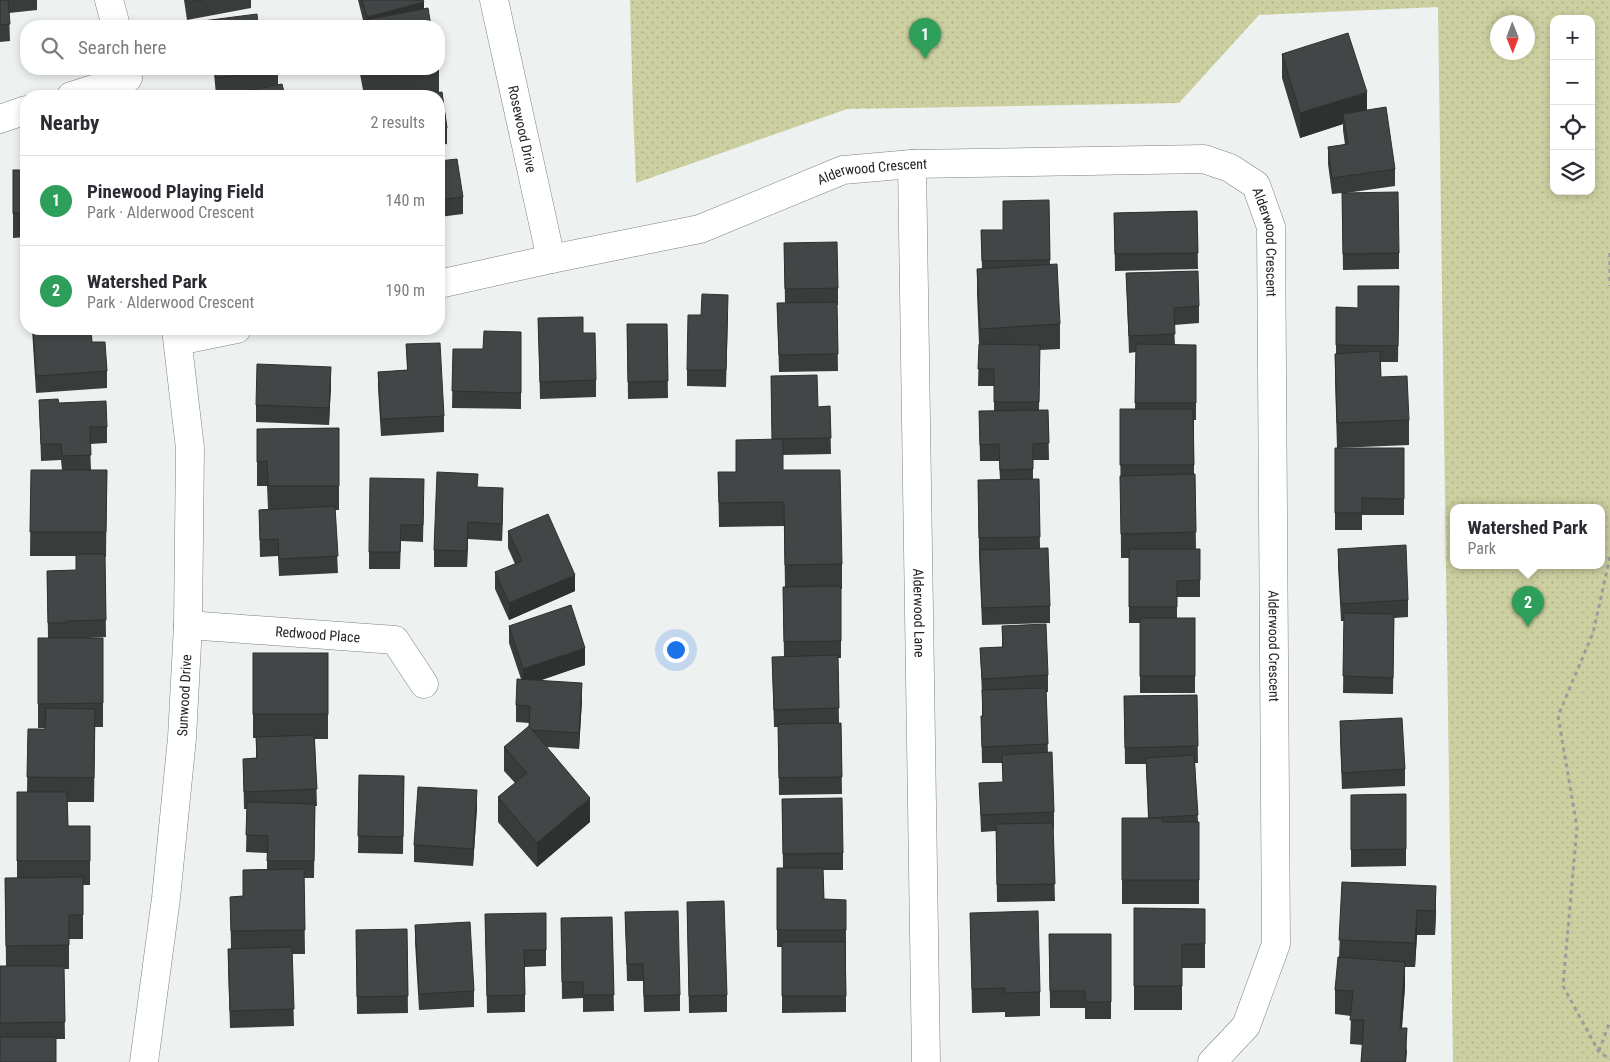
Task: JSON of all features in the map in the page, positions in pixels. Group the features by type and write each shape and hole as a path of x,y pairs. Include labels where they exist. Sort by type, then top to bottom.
{"street":[{"path":"109,0 114,20"},
{"name":"Rosewood Drive","path":"494,0 551,259"},
{"path":"94,90 129,81"},
{"path":"0,119 20,112"},
{"name":"Alderwood Crescent","path":"445,283 700,229 842,170 912,164 1204,159 1230,168 1256,185 1271,227 1276,944 1246,1026 1212,1062"},
{"name":"Alderwood Lane","path":"912,164 926,1062"},
{"name":"Sunwood Drive","path":"144,1062 166,898 180,756 188,625 190,448 177,335"},
{"name":"Redwood Place","path":"188,625 395,640 424,684"}],"path":[{"path":"1610,254 1610,286"},
{"path":"1610,558 1594,633 1558,716 1577,826 1563,986 1599,1052 1610,1059"},
{"path":"1599,1052 1610,1021"}],"green space":[{"path":"630,0 1610,0 1610,1062 1453,1062 1438,7 1259,15 1179,103 847,109 636,183"}],"building":[{"path":"0,0 8,0 10,24 0,25"},
{"path":"187,0 203,0 187,3"},
{"path":"362,0 423,0 424,2 367,17"},
{"path":"428,8 430,20 365,20"},
{"path":"257,14 258,20 210,20"},
{"path":"1348,33 1367,92 1300,113 1282,54"},
{"path":"216,75 239,75 216,78"},
{"path":"282,84 284,90 252,90"},
{"path":"1386,107 1395,169 1332,178 1328,147 1348,144 1343,114"},
{"path":"457,159 463,197 445,199 445,160"},
{"path":"13,170 20,170 20,213 13,213"},
{"path":"1398,192 1399,253 1343,254 1342,193"},
{"path":"1049,200 1050,260 982,261 981,230 1003,230 1003,201"},
{"path":"1197,211 1198,253 1115,254 1114,213"},
{"path":"837,242 838,288 785,289 784,243"},
{"path":"1057,264 1060,324 980,329 977,269"},
{"path":"1198,271 1199,306 1174,308 1175,334 1129,336 1126,273"},
{"path":"1358,286 1399,286 1398,346 1336,345 1336,307 1358,308"},
{"path":"702,294 728,295 726,370 687,370 688,315 701,315"},
{"path":"837,302 838,354 779,355 777,303"},
{"path":"583,317 583,333 595,333 596,380 540,382 538,318"},
{"path":"627,324 667,324 668,381 628,382"},
{"path":"484,331 521,332 521,393 452,391 453,349 483,349"},
{"path":"33,335 91,335 92,342 105,342 107,371 36,376"},
{"path":"440,343 444,416 381,419 378,372 408,370 406,344"},
{"path":"979,344 1040,345 1039,402 994,402 994,369 978,369"},
{"path":"1136,344 1196,345 1196,403 1135,403"},
{"path":"1380,351 1381,377 1407,376 1409,420 1337,423 1335,354"},
{"path":"257,364 331,367 329,408 256,405"},
{"path":"817,375 818,407 830,406 831,438 772,439 771,376"},
{"path":"58,399 59,403 106,401 107,427 90,427 91,455 62,456 61,444 41,444 39,400"},
{"path":"1120,409 1193,409 1194,465 1120,465"},
{"path":"1048,410 1049,443 1033,444 1033,469 1000,470 999,444 980,445 979,411"},
{"path":"339,428 339,486 268,486 267,461 257,462 257,429"},
{"path":"783,439 783,470 840,470 842,564 785,565 784,502 719,503 718,472 736,472 736,440"},
{"path":"1335,448 1404,448 1404,499 1362,498 1362,513 1335,513"},
{"path":"31,470 107,470 106,532 30,532"},
{"path":"437,472 478,474 477,487 503,488 502,524 468,522 467,551 434,550"},
{"path":"1195,474 1196,532 1121,534 1120,476"},
{"path":"370,478 424,479 423,525 401,525 400,552 369,552"},
{"path":"1039,479 1040,537 979,538 978,480"},
{"path":"335,506 338,556 279,559 278,539 260,540 259,510"},
{"path":"548,514 575,575 509,603 495,572 522,561 508,531"},
{"path":"1406,545 1408,600 1341,604 1338,549"},
{"path":"1048,548 1050,606 982,608 980,550"},
{"path":"1129,549 1200,549 1200,580 1177,581 1177,607 1129,607"},
{"path":"76,554 105,554 106,620 48,623 47,571 76,570"},
{"path":"841,586 841,641 784,642 783,587"},
{"path":"571,605 585,648 523,669 509,626"},
{"path":"1344,613 1394,614 1393,678 1343,676"},
{"path":"1140,618 1195,618 1195,676 1140,676"},
{"path":"1046,624 1048,675 982,679 980,648 1003,647 1002,626"},
{"path":"38,638 103,638 103,703 38,704"},
{"path":"253,653 328,653 328,714 253,714"},
{"path":"838,655 839,708 774,710 772,657"},
{"path":"517,679 582,683 579,733 532,730 529,726 530,706 516,705"},
{"path":"1046,688 1048,744 982,747 982,690"},
{"path":"1197,695 1198,746 1125,748 1124,696"},
{"path":"46,708 95,709 94,778 27,777 28,729 45,729"},
{"path":"1402,718 1405,769 1342,773 1340,721"},
{"path":"841,723 842,777 779,778 778,724"},
{"path":"529,726 590,798 537,843 498,797 527,773 504,747"},
{"path":"314,735 317,789 244,792 243,759 257,758 256,737"},
{"path":"1052,752 1054,812 981,815 979,783 1003,782 1002,755"},
{"path":"1194,755 1198,815 1149,818 1146,758"},
{"path":"359,775 404,776 403,837 358,836"},
{"path":"418,787 477,790 473,849 414,845"},
{"path":"17,792 67,792 68,826 90,826 90,861 17,861"},
{"path":"1406,794 1406,849 1351,850 1351,795"},
{"path":"842,798 843,853 783,854 782,799"},
{"path":"247,802 315,804 314,861 267,861 268,836 246,835"},
{"path":"1122,818 1162,818 1162,822 1199,822 1199,880 1122,880"},
{"path":"1053,823 1055,884 997,885 996,824"},
{"path":"777,868 823,868 824,899 846,900 846,930 777,930"},
{"path":"304,869 305,930 231,931 230,897 243,896 243,870"},
{"path":"83,877 83,915 69,915 69,945 6,946 5,878"},
{"path":"1342,882 1436,886 1435,911 1417,910 1415,943 1339,940"},
{"path":"724,901 727,995 689,996 687,902"},
{"path":"1134,908 1205,909 1205,944 1182,944 1182,986 1134,986"},
{"path":"678,911 680,995 644,996 643,964 627,964 625,912"},
{"path":"1038,911 1040,992 1005,993 1005,988 972,989 970,913"},
{"path":"546,913 546,950 524,950 525,995 487,996 485,914"},
{"path":"612,917 614,995 583,995 583,982 562,982 561,918"},
{"path":"470,922 474,991 419,994 415,925"},
{"path":"407,929 408,996 357,997 356,930"},
{"path":"1049,934 1111,934 1111,1002 1085,1002 1085,991 1050,991"},
{"path":"782,942 845,942 846,996 782,996"},
{"path":"292,947 294,1009 230,1011 228,949"},
{"path":"1338,957 1405,962 1400,1028 1407,1028 1405,1062 1361,1062 1364,1020 1350,1020 1353,991 1335,990"},
{"path":"0,966 64,966 65,1022 0,1023"},
{"path":"0,1037 56,1037 56,1062 0,1062"}],"place":[{"name":"Pinewood Playing Field","path":"925,59"},
{"name":"Watershed Park","path":"1528,627"}]}
